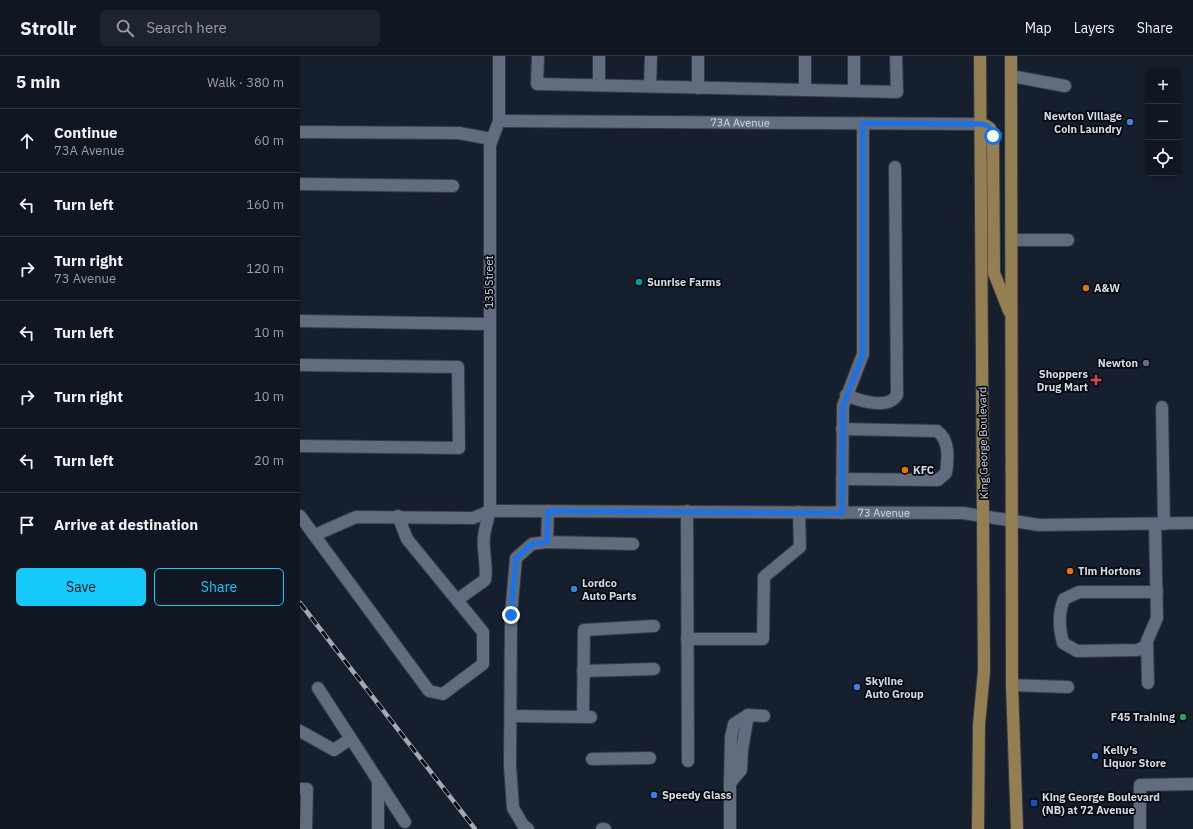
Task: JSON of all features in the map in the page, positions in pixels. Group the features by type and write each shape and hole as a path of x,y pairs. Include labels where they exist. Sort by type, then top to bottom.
{"main road":[{"name":"King George Boulevard","path":"978,829 978,753 984,671 980,56"},
{"path":"1011,56 1013,522 1012,686 1017,829"},
{"path":"981,124 988,126 992,130 993,136 994,272 1012,318"}],"street":[{"name":"135 Street","path":"456,600 485,580 487,570 484,560 484,536 490,510 489,324 491,139 499,120 498,56"},
{"path":"538,56 538,84 897,92 896,56"},
{"path":"599,56 599,85"},
{"path":"650,86 651,56"},
{"path":"698,56 698,88"},
{"path":"805,56 805,90"},
{"path":"854,56 854,91"},
{"path":"1011,76 1065,86"},
{"name":"73A Avenue","path":"499,120 981,124"},
{"path":"842,513 843,406 863,354 863,123"},
{"path":"300,132 459,133 491,139"},
{"path":"846,395 856,399 886,403 894,400 897,395 895,167"},
{"path":"300,184 454,186"},
{"path":"1011,240 1068,240"},
{"path":"300,321 489,324"},
{"path":"300,365 458,367 459,448 300,446"},
{"path":"1148,683 1147,641 1158,618 1157,592 1162,407"},
{"path":"842,429 937,431 946,441 947,453 946,473 938,480 842,479"},
{"path":"315,535 356,517 398,516 473,518 490,510"},
{"name":"73 Avenue","path":"490,510 963,513 1038,525 1193,523"},
{"path":"547,542 548,511"},
{"path":"687,511 688,761"},
{"path":"687,639 763,638 764,577 800,547 799,512"},
{"path":"300,516 429,691 443,694 483,664 483,632 407,539 398,516"},
{"path":"528,829 523,825 514,808 510,766 511,615 516,558 532,544 547,542 633,544"},
{"path":"1147,645 1138,650 1077,651 1062,643 1059,630 1059,611 1064,599 1079,592 1157,592"},
{"path":"511,716 587,717 583,671 584,630 654,626"},
{"path":"583,671 654,669"},
{"path":"1012,686 1068,687"},
{"path":"318,688 405,822"},
{"path":"730,829 730,783 741,770 742,750 748,715 764,716"},
{"path":"300,731 334,750 350,739"},
{"path":"592,759 650,758"},
{"path":"378,782 378,829"},
{"path":"1140,829 1140,785 1193,784"},
{"path":"300,789 307,789 306,829"}],"railway":[{"path":"300,603 475,829"}],"place":[{"name":"Newton Village Coin Laundry","path":"1130,122"},
{"name":"Sunrise Farms","path":"639,282"},
{"name":"A&W","path":"1086,288"},
{"name":"Newton","path":"1146,363"},
{"name":"Shoppers Drug Mart","path":"1096,380"},
{"name":"KFC","path":"905,470"},
{"name":"Tim Hortons","path":"1070,571"},
{"name":"Lordco Auto Parts","path":"574,589"},
{"name":"Skyline Auto Group","path":"857,687"},
{"name":"F45 Training","path":"1183,717"},
{"name":"Kelly's Liquor Store","path":"1095,756"},
{"name":"Speedy Glass","path":"654,795"},
{"name":"King George Boulevard (NB) at 72 Avenue","path":"1034,803"}],"route":[{"path":"511,615 516,558 532,544 547,542 548,511 842,513 843,406 863,354 863,123 981,124 988,126 992,130 993,136"}]}
